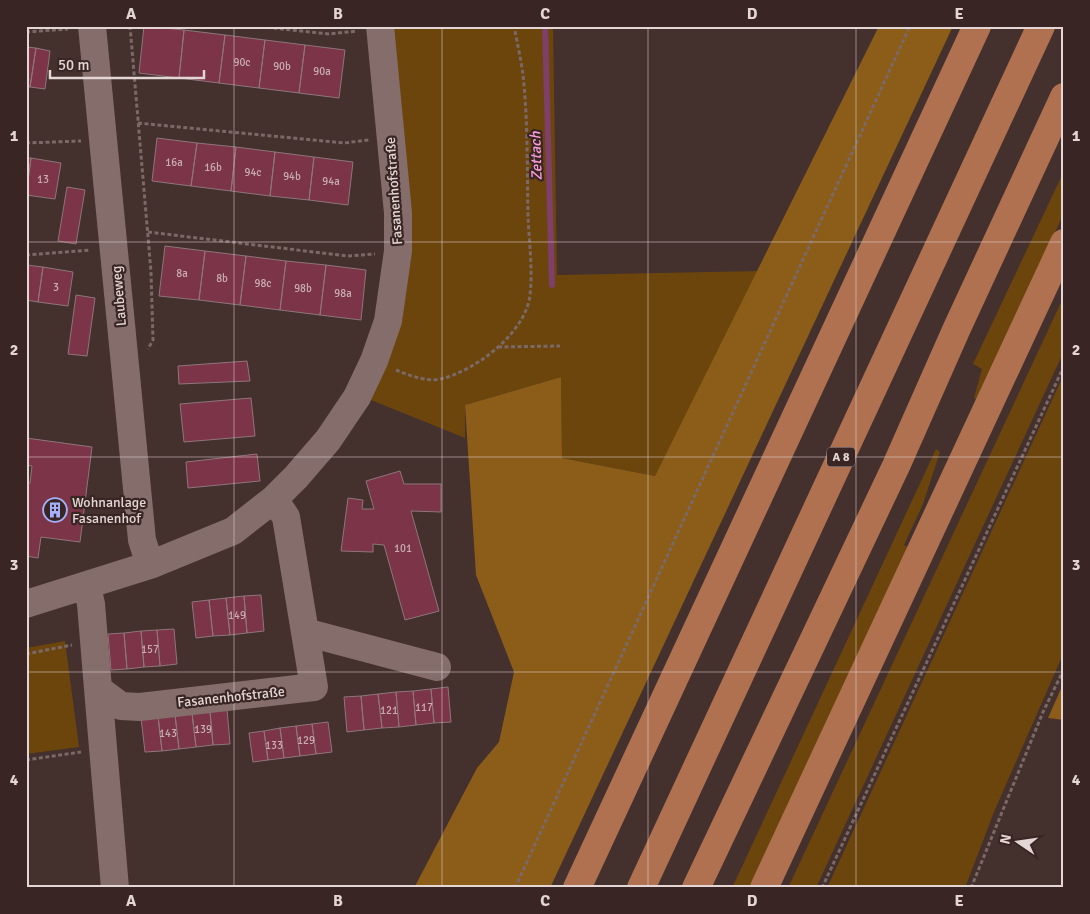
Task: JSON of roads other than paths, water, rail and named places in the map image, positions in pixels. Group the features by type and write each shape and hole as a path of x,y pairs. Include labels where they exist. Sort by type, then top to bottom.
{"highway":[{"path":"577,888 977,26"},
{"name":"A 8","path":"641,888 1042,26"},
{"path":"696,888 896,466 956,328 1064,97"},
{"path":"764,888 1064,243"}],"street":[{"name":"Laubeweg","path":"92,26 142,540 150,565"},
{"name":"Fasanenhofstraße","path":"26,604 150,565 233,530 274,499 328,440 357,397 374,361 388,321 398,252 397,204 380,26"},
{"name":"Fasanenhofstraße","path":"98,689 121,706 140,707 314,688 286,517 274,499"},
{"path":"87,586 91,604 115,888"},
{"path":"305,632 437,667"}],"waterway":[{"name":"Zettach","path":"545,26 552,285"}],"place":[{"name":"Wohnanlage Fasanenhof","path":"55,510"}]}
